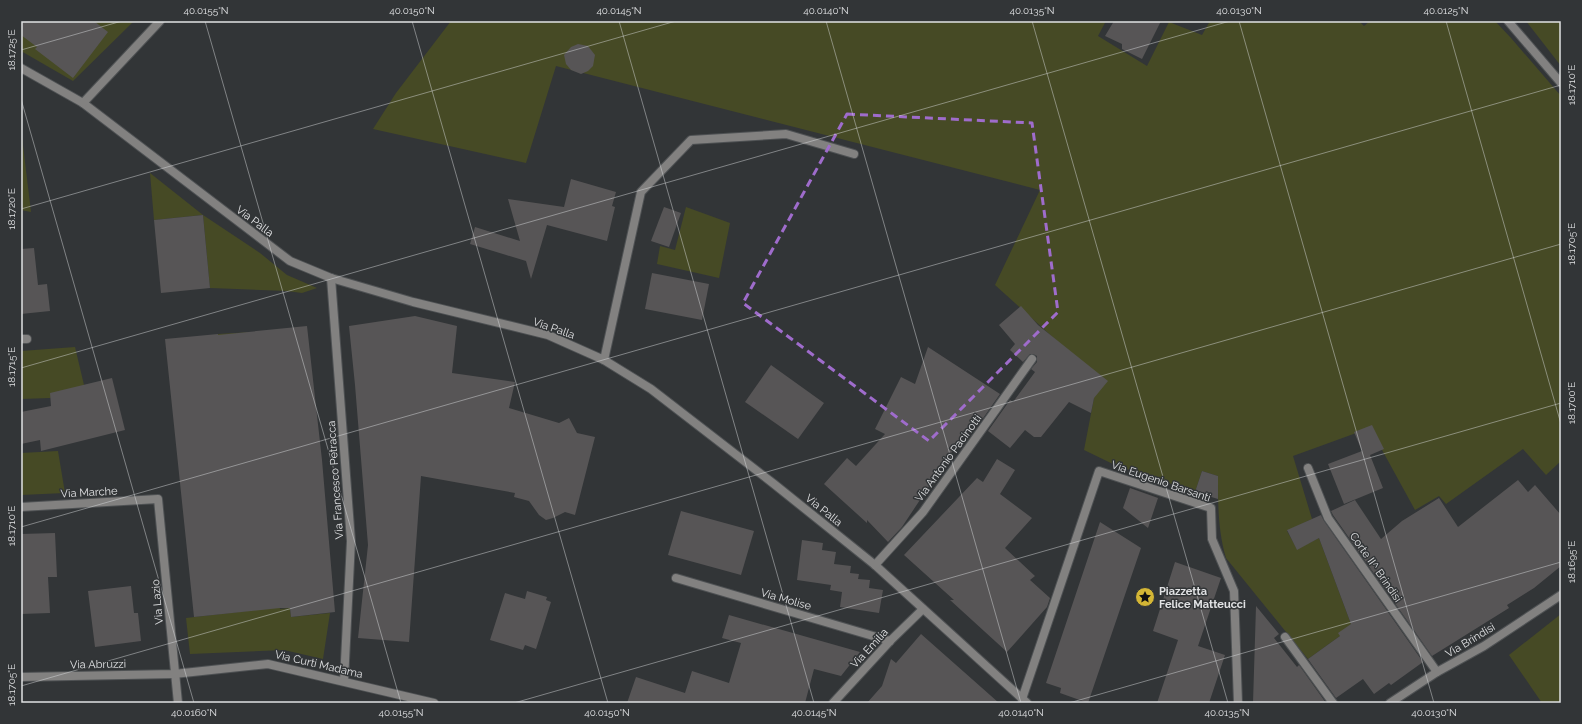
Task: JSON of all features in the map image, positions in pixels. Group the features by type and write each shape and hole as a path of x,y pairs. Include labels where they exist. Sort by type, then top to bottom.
{"street":[{"path":"83,103 160,21"},
{"path":"1508,21 1561,83"},
{"name":"Via Palla","path":"21,68 83,103 290,261 331,278 413,302 548,335 604,360 651,389 774,484 875,565 1024,701"},
{"path":"604,360 641,192 691,140 786,134 854,154"},
{"name":"Via Francesco Petracca","path":"331,278 351,541 344,681"},
{"name":"Via Antonio Pacinotti","path":"875,565 923,512 1032,359"},
{"name":"Corte II^ Brindisi","path":"1308,468 1328,518 1437,672"},
{"name":"Via Eugenio Barsanti","path":"1024,701 1099,471 1211,508 1212,539 1234,591 1238,703"},
{"name":"Via Marche","path":"21,507 158,499"},
{"name":"Via Lazio","path":"158,499 178,703"},
{"name":"Via Molise","path":"676,578 890,641"},
{"name":"Via Brindisi","path":"1390,703 1437,672 1484,646 1561,594"},
{"name":"Via Emilia","path":"833,703 890,641 923,609"},
{"path":"1285,637 1333,703"},
{"name":"Via Curti Madama","path":"174,674 268,664 434,703"},
{"name":"Via Abruzzi","path":"21,676 174,674"}],"highlighted area":[{"path":"847,114 1032,123 1058,312 929,441 743,303"}],"green space":[{"path":"21,21 134,21 73,81 21,51"},
{"path":"451,21 1106,21 1098,36 1147,66 1169,22 1202,35 1210,21 1359,21 1364,26 1370,21 1495,21 1561,96 1561,461 1546,475 1523,449 1446,504 1439,496 1415,510 1370,428 1293,456 1312,519 1287,531 1297,549 1319,538 1351,624 1340,636 1308,659 1226,558 1223,548 1218,508 1218,476 1202,471 1195,492 1115,465 1084,450 1094,398 1057,341 995,285 1040,190 556,66 526,163 373,129 396,93"},
{"path":"1526,21 1561,21 1561,66"},
{"path":"22,137 31,212 21,210"},
{"path":"150,173 203,215 154,220"},
{"path":"686,207 730,223 719,278 657,264 660,246 675,250"},
{"path":"203,215 260,253 287,275 317,288 302,293 210,288"},
{"path":"253,332 267,457 280,609 290,608 291,617 330,613 323,659 284,650 190,654 186,618 247,611 218,334"},
{"path":"75,347 84,385 50,398 21,399 21,351"},
{"path":"58,451 65,493 21,495 21,453"},
{"path":"1561,614 1561,703 1542,703 1509,655"}],"building":[{"path":"21,21 94,21 108,32 73,78 35,49 37,47 21,35"},
{"path":"1114,21 1161,21 1142,59 1122,49 1122,44 1105,36"},
{"path":"578,44 588,46 595,55 593,66 588,71 581,74 571,70 566,64 564,55 571,47"},
{"path":"571,179 616,192 612,206 615,207 607,241 547,225 531,279 526,261 470,244 475,227 520,241 508,199 564,207"},
{"path":"664,207 681,213 669,247 651,241"},
{"path":"203,215 210,288 161,293 154,220"},
{"path":"34,248 38,285 47,284 50,311 21,314 21,249"},
{"path":"652,273 709,284 702,320 645,309"},
{"path":"1021,306 1038,325 1108,381 1094,398 1091,413 1069,402 1041,437 1034,437 1025,430 1010,448 988,431 1010,400 1013,402 1035,372 1031,369 1037,362 1037,356 1030,354 1023,362 1010,350 1015,344 999,325"},
{"path":"415,316 457,326 452,373 515,382 509,408 559,423 569,418 577,433 595,437 575,515 565,512 546,520 539,515 529,501 514,497 515,493 421,476 409,642 358,638 368,545 349,326"},
{"path":"307,326 322,460 335,612 291,617 290,608 280,608 194,617 165,339"},
{"path":"928,347 1000,394 979,424 973,420 902,527 888,542 867,520 867,523 824,484 847,458 856,466 885,434 875,429 901,377 915,384"},
{"path":"771,365 824,403 798,439 745,402"},
{"path":"112,378 125,430 41,451 40,440 21,444 21,412 51,406 50,393"},
{"path":"1372,425 1384,449 1370,455 1383,488 1344,504 1328,464 1362,451 1354,432"},
{"path":"997,459 1015,470 1000,494 1032,518 1005,548 1035,576 1030,580 1050,598 1047,607 1007,652 950,600 954,600 904,555 977,478 983,482"},
{"path":"1202,471 1218,476 1218,499 1195,492"},
{"path":"1518,480 1528,492 1535,485 1561,515 1561,566 1534,588 1507,605 1509,608 1432,656 1331,511 1355,500 1381,539 1402,521 1439,498 1458,527"},
{"path":"1130,488 1158,498 1148,528 1123,508"},
{"path":"681,511 754,531 741,575 668,555"},
{"path":"1321,515 1423,662 1391,685 1389,683 1374,694 1363,679 1336,698 1308,659 1340,636 1338,633 1351,624 1319,538 1297,550 1287,530"},
{"path":"1100,522 1141,548 1088,703 1060,693 1061,688 1046,683"},
{"path":"55,533 57,577 48,577 50,613 21,614 21,534"},
{"path":"802,540 823,543 822,550 836,552 834,564 851,566 850,573 859,574 858,579 870,580 869,588 883,590 879,613 840,607 842,592 830,590 831,585 797,580"},
{"path":"1175,562 1221,578 1198,646 1225,655 1209,703 1157,703 1178,640 1153,631"},
{"path":"131,586 134,613 138,613 141,641 95,647 88,591"},
{"path":"527,591 547,597 546,600 551,602 536,649 525,645 523,650 490,640 505,593 525,599"},
{"path":"1256,606 1279,634 1274,638 1297,667 1299,665 1326,703 1253,703"},
{"path":"729,615 860,652 841,676 814,669 805,703 627,703 636,677 685,693 692,671 729,683 741,643 722,638"},
{"path":"921,634 999,703 867,703 882,686 891,659 896,663"}],"place":[{"name":"Piazzetta Felice Matteucci","path":"1145,597"}]}
